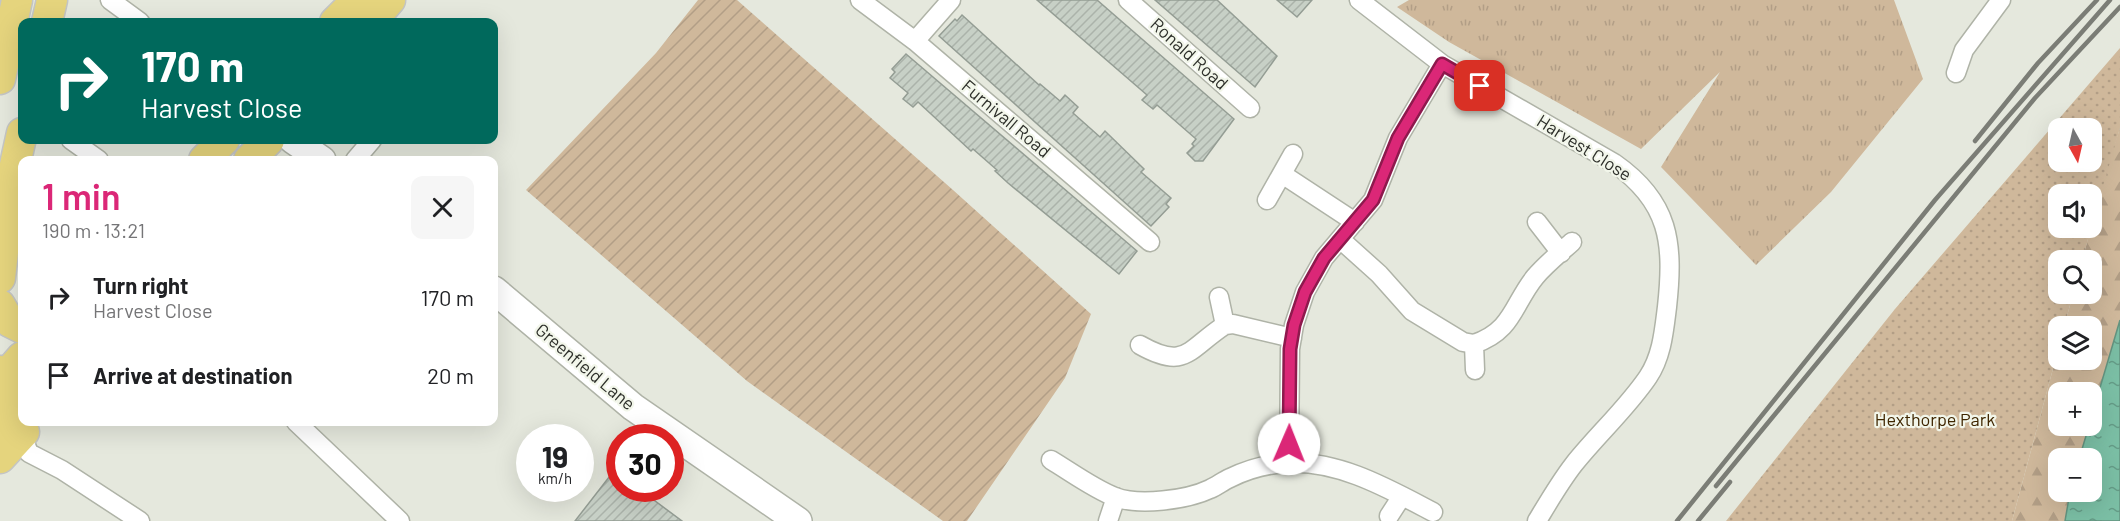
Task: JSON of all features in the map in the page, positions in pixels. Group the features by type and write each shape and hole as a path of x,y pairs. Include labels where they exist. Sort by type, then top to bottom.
{"main road":[{"path":"0,79 17,0"},
{"path":"48,18 51,0"},
{"path":"339,18 357,0"},
{"path":"374,18 390,0"},
{"path":"0,278 6,183 18,144"},
{"path":"208,156 220,144"},
{"path":"220,156 232,144"},
{"path":"253,156 265,144"},
{"path":"0,305 10,322 18,326"},
{"path":"0,458 15,424 6,412 5,378 18,362"}],"street":[{"path":"110,0 135,18"},
{"name":"Furnivall Road","path":"860,0 915,41 1150,242"},
{"path":"915,41 951,0"},
{"name":"Ronald Road","path":"1128,0 1250,108"},
{"name":"Harvest Close","path":"1359,0 1442,64 1614,163 1633,177 1647,191 1656,206 1668,237 1669,283 1664,330 1655,364 1638,391 1559,483 1538,521"},
{"path":"1956,73 1964,50 1997,2"},
{"path":"1288,463 1290,349 1305,292 1324,258 1373,200 1398,138 1442,64"},
{"path":"77,144 93,156"},
{"path":"299,144 316,156"},
{"path":"358,156 369,144"},
{"path":"1267,200 1293,154"},
{"path":"1282,174 1355,222"},
{"path":"1340,240 1379,274 1412,311 1463,342 1474,345 1497,332 1507,322 1535,277 1567,247 1537,222"},
{"name":"Greenfield Lane","path":"498,293 633,407 798,521"},
{"path":"1219,297 1225,325"},
{"path":"1140,345 1159,356 1178,358 1225,325 1233,324 1292,338"},
{"path":"1474,345 1475,370"},
{"path":"15,424 29,453 53,465 140,521"},
{"path":"300,426 400,521"},
{"path":"1051,460 1116,497 1136,501 1160,501 1190,496 1210,490 1257,466 1288,463 1332,468 1378,483 1433,512"},
{"path":"1389,516 1402,495"},
{"path":"1108,521 1116,497"}],"green space":[{"path":"698,0 737,0 1091,314 1065,378 967,521 943,521 747,381 526,190 656,53"},
{"path":"1409,0 1894,0 1923,79 1831,192 1756,265 1661,167 1720,72 1641,149 1449,42 1397,7"},
{"name":"Hexthorpe Park","path":"2120,48 2120,128 2102,189 2102,184 2048,184 2048,238 2088,238 2085,250 2048,250 2048,304 2070,304 2067,316 2048,316 2048,370 2053,370 2012,521 1726,521 1895,309 2048,132 2048,172 2102,172 2102,118 2060,118"},
{"path":"2120,128 2120,320 2102,382 2049,382 2053,370 2102,370 2102,316 2067,316 2070,304 2102,304 2102,250 2085,250 2088,238 2102,238 2102,186"},
{"path":"2048,387 2048,436 2086,436 2082,448 2048,448 2048,502 2068,502 2065,521 2012,521"}],"water":[{"path":"2120,320 2120,521 2065,521 2068,502 2102,502 2102,448 2082,448 2086,436 2102,436 2102,382"}],"building":[{"path":"1037,0 1097,0 1234,119 1203,161 1195,161 1187,153 1194,146 1192,144 1196,139 1157,105 1153,109 1142,100 1147,95"},
{"path":"1155,0 1217,0 1277,56 1255,87"},
{"path":"1277,0 1312,0 1297,17"},
{"path":"962,15 1039,85 1060,101 1065,95 1078,107 1073,113 1100,137 1105,131 1144,169 1141,172 1171,198 1166,204 1169,207 1151,226 939,36"},
{"path":"906,54 1137,251 1119,274 1008,183 995,171 997,170 973,149 971,151 918,102 913,107 903,99 908,93 890,78 895,72 892,69"},
{"path":"606,481 606,502 656,502 682,521 575,521 590,502 594,502 594,497"}],"railway":[{"path":"1975,141 2038,63 2097,0"},
{"path":"1677,521 1935,200 2110,0"},
{"path":"1716,486 2035,98 2120,7"},
{"path":"1698,521 1730,482"}],"route":[{"path":"1289,444 1290,349 1294,325 1305,292 1314,274 1324,258 1373,200 1398,138 1442,64 1480,86"}]}
